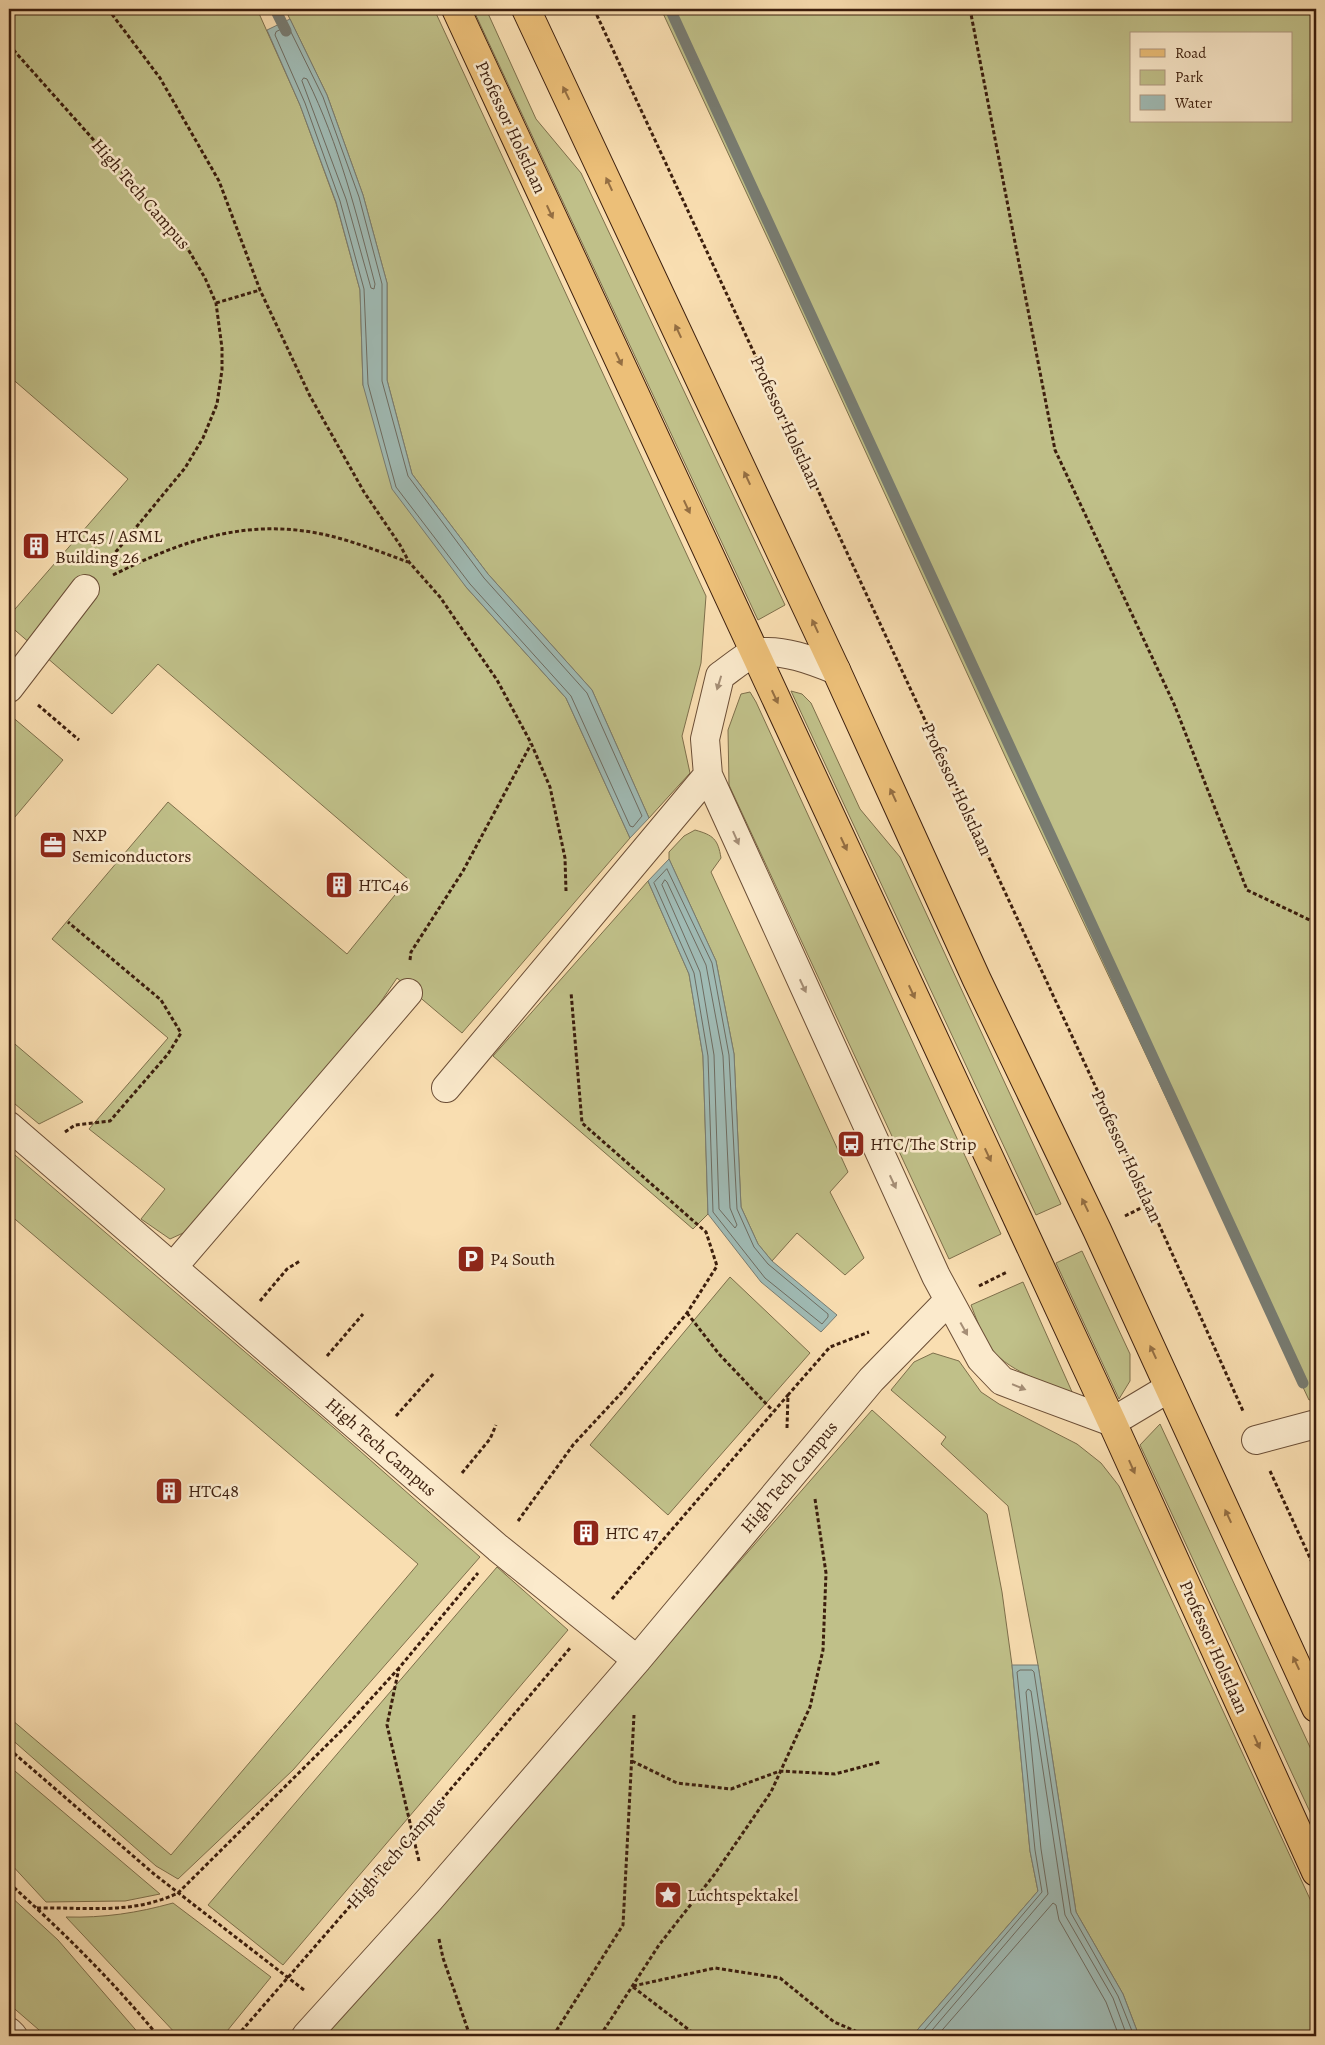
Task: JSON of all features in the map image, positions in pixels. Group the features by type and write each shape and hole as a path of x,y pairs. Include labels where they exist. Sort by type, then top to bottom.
{"main road":[{"name":"Professor Holstlaan","path":"456,9 1112,1422 1316,1872"},
{"path":"526,9 592,146 836,670 977,980 1097,1230 1316,1708"}],"street":[{"path":"11,685 85,589"},
{"path":"836,670 810,659 773,652 755,653 720,676 705,739 708,775 948,1301 981,1359 1002,1381 1112,1422 1170,1388"},
{"path":"446,1088 708,775"},
{"path":"173,1267 408,993"},
{"name":"High Tech Campus","path":"9,1126 498,1548 637,1660"},
{"name":"High Tech Campus","path":"306,2036 430,1899 637,1660 871,1380 948,1301"},
{"path":"1256,1440 1316,1424"},
{"path":"9,2032 13,2036"}],"path":[{"name":"Professor Holstlaan","path":"594,9 1139,1180 1316,1570"},
{"path":"970,9 1055,450 1174,704 1247,890 1316,923"},
{"name":"High Tech Campus","path":"9,45 176,231 195,259 216,303 222,348 222,370 217,404 203,438 185,468 85,589"},
{"path":"216,303 260,290"},
{"path":"85,589 155,554 185,542 240,530 271,528 318,533 409,562"},
{"path":"11,685 80,740"},
{"path":"408,993 408,969 411,952 463,871 531,743"},
{"path":"39,1152 75,1125 110,1122 168,1054 181,1033 161,1000 68,922"},
{"path":"240,1324 287,1268 300,1261"},
{"path":"687,1313 719,1354 773,1412"},
{"path":"306,1381 363,1314"},
{"path":"375,1441 434,1373"},
{"name":"High Tech Campus","path":"238,2036 788,1395"},
{"path":"440,1498 490,1439 496,1426"},
{"path":"600,2036 659,1945 714,1875 771,1792 810,1707 823,1650 826,1573 815,1498 800,1464"},
{"path":"553,2036 623,1925 637,1660"},
{"path":"36,1908 117,1910 160,1902 178,1893 348,1724 399,1668"},
{"path":"9,1748 147,1868 329,2010"},
{"path":"632,1761 676,1782 731,1789 780,1771 835,1774 880,1762"},
{"path":"9,1883 63,1932 133,2006 158,2036"},
{"path":"632,1986 715,1968 780,1978 834,2022 867,2036"},
{"path":"632,1986 697,2036"}],"green space":[{"path":"9,9 257,9 300,105 336,203 360,290 363,385 466,587 566,698 630,838 462,1033 397,978 369,1019 192,1229 170,1239 141,1219 165,1189 89,1129 168,1038 52,939 168,802 347,954 408,879 158,664 112,714 9,625 9,616 128,479 9,376"},
{"path":"285,9 434,9 706,596 701,663 682,736 690,773 649,818 592,690 488,574 412,474 387,380 387,283 363,195 327,95"},
{"path":"473,9 486,9 536,119 581,173 785,605 758,620"},
{"path":"661,9 1316,9 1316,1398 1309,1400 1010,767"},
{"path":"791,691 802,694 811,703 860,809 900,857 1061,1204 1036,1215"},
{"path":"750,692 1001,1234 949,1259 729,785 728,730 741,694"},
{"path":"10,715 63,760 9,824 9,717"},
{"path":"695,830 710,836 718,846 721,858 711,872 848,1172 830,1192 864,1258 845,1275 797,1233 772,1261 758,1244 741,1207 734,1054 716,961 669,859 669,852 684,836"},
{"path":"648,881 689,974 703,1056 708,1214 693,1229 493,1056"},
{"path":"9,1039 83,1102 39,1124 9,1099"},
{"path":"9,1150 334,1428 480,1557 293,1770 178,1879 156,1866 9,1737 9,1723 12,1720 171,1855 418,1564 9,1214"},
{"path":"1082,1251 1130,1354 1130,1381 1119,1399 1056,1263"},
{"path":"730,1277 810,1353 668,1515 590,1445"},
{"path":"1023,1282 1073,1394 1015,1369 996,1354 981,1330 971,1305"},
{"path":"933,1353 959,1361 981,1392 999,1404 1077,1444 1101,1463 1119,1486 1316,1912 1316,2036 1139,2036 1123,1994 1076,1912 1038,1665 1008,1506 941,1444 946,1437 891,1390 914,1362"},
{"path":"872,1410 987,1514 1002,1592 1012,1665 1030,1851 1038,1891 912,2036 325,2036"},
{"path":"1160,1424 1316,1760 1316,1825 1140,1445"},
{"path":"497,1567 568,1630 283,1965 208,1905"},
{"path":"9,1766 160,1894 125,1901 46,1902 9,1862"},
{"path":"9,1895 58,1940 141,2036 46,2036 9,2004"},
{"path":"173,1903 271,1977 223,2036 178,2036 66,1917 94,1917 120,1914"}],"water":[{"path":"290,19 327,95 363,195 387,283 387,380 412,474 488,574 592,690 649,818 630,838 566,698 466,587 392,489 363,385 360,290 336,202 300,105 267,30"},
{"path":"669,859 716,961 734,1054 741,1207 758,1244 772,1261 837,1315 821,1332 761,1282 708,1214 703,1056 689,974 648,881"},
{"path":"1012,1665 1038,1665 1076,1912 1123,1994 1139,2036 912,2036 1038,1891 1030,1851"}],"waterway":[{"path":"275,9 286,31"},
{"path":"670,9 1303,1383"}],"place":[{"name":"HTC45 / ASML Building 26","path":"36,546"},
{"name":"NXP Semiconductors","path":"53,845"},
{"name":"HTC46","path":"339,885"},
{"name":"HTC/The Strip","path":"851,1144"},
{"name":"P4 South","path":"471,1259"},
{"name":"HTC48","path":"169,1491"},
{"name":"HTC 47","path":"586,1533"},
{"name":"Luchtspektakel","path":"668,1895"}]}
